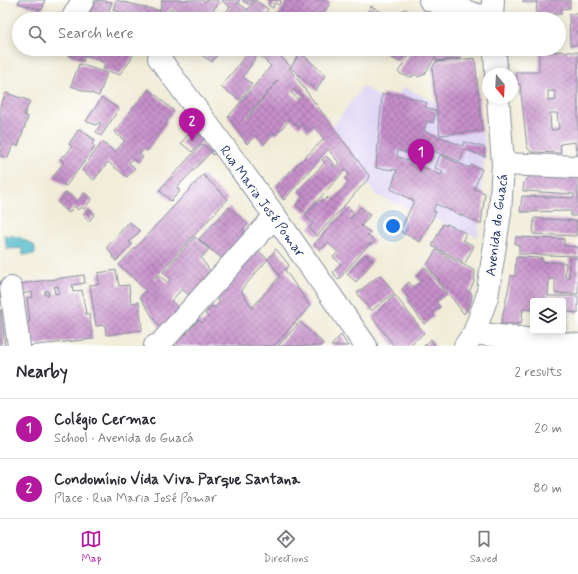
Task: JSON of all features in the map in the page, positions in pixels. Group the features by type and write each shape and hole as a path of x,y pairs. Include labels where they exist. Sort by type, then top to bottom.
{"street":[{"path":"430,0 469,12"},
{"path":"492,12 493,0"},
{"path":"495,56 496,68"},
{"name":"Rua Maria José Pomar","path":"158,58 275,216 366,346"},
{"name":"Avenida do Guacá","path":"469,340 487,297 500,213 503,164 498,104"},
{"path":"503,164 578,167"},
{"path":"157,346 275,216"},
{"path":"11,288 19,346"},
{"path":"469,340 578,345"}],"shaded area":[{"path":"473,76 485,148 478,237 376,195 330,130 363,86 387,104 405,87 439,105"}],"water":[{"path":"4,235 19,237 35,246 35,254 23,255 22,248 7,249"}],"building":[{"path":"19,0 45,0 42,10 18,3"},
{"path":"97,0 112,2 108,12 90,12"},
{"path":"116,0 160,11 162,0 202,0 205,2 207,0 217,0 219,2 212,12 176,12 171,8 168,12 119,12 113,10"},
{"path":"240,0 238,3 248,10 255,0 268,9 266,12 226,12 230,7 222,1"},
{"path":"242,0 253,0 249,5"},
{"path":"267,0 281,0 279,5 274,3 273,8 268,5 270,2"},
{"path":"287,0 326,0 330,3 324,12 279,12"},
{"path":"523,0 570,0 570,8 561,9 561,12 536,12 537,2 523,2"},
{"path":"371,6 381,12 367,12"},
{"path":"404,9 412,12 402,12"},
{"path":"569,14 578,14 578,45 570,45"},
{"path":"566,52 578,52 578,154 576,154 575,142 560,144 561,153 531,152 527,147 520,84 518,84 518,72 539,72 539,56 566,56","holes":["548,91 555,91 556,100 548,101","550,113 557,113 559,129 551,130"]},
{"path":"72,56 85,56 83,61"},
{"path":"88,56 132,56 131,60 119,75 103,69 105,63"},
{"path":"203,56 216,56 212,62"},
{"path":"245,56 257,56 243,77 252,84 240,100 221,87"},
{"path":"260,56 280,56 291,67 298,56 304,56 325,75 316,91 290,67 289,68 370,177 317,236 309,228 313,223 305,216 320,200 323,202 328,197 331,201 349,182 345,179 349,174 345,170 306,213 296,205 303,196 298,192 325,162 322,160 326,156 334,164 333,166 335,167 339,163 328,149 284,200 275,186 324,139 314,126 308,132 302,124 299,127 290,119 276,135 274,133 264,144 255,135 247,144 228,117 271,66","holes":["278,80 247,119 246,118","294,89 303,96 299,100 291,93"]},
{"path":"390,56 403,56 399,62"},
{"path":"408,56 461,56 461,58 437,61 435,57 425,74 418,77 415,74 412,77 398,72"},
{"path":"475,58 482,131 440,135 432,68 436,62"},
{"path":"79,64 107,73 99,96 71,86"},
{"path":"149,89 174,111 166,121 167,123 147,151 144,149 139,154 143,157 138,163 132,159 129,163 135,168 127,177 108,162 94,180 82,170 102,142 115,152 125,141 114,132"},
{"path":"6,93 30,101 24,115 28,117 18,146 13,144 8,158 0,156 0,107"},
{"path":"382,94 403,95 427,103 425,107 436,111 433,123 427,121 424,131 463,146 464,142 484,147 485,157 464,149 460,161 433,151 430,162 398,150 397,156 441,175 443,171 435,168 440,155 470,168 471,165 482,169 474,189 485,193 481,224 436,204 433,211 436,212 420,242 400,231 414,201 391,189 397,170 376,168"},
{"path":"102,98 119,109 101,136 96,132 101,124 99,122 96,125 86,121"},
{"path":"79,129 95,140 92,144 95,147 66,186 53,177 64,162 60,159 63,155 65,156 72,147 69,144"},
{"path":"193,129 204,139 192,152 181,143"},
{"path":"202,144 211,152 181,183 177,188 180,191 171,201 159,190"},
{"path":"213,149 216,153 213,155 211,152"},
{"path":"203,175 228,199 155,277 156,279 159,275 168,283 171,279 163,272 195,237 209,249 201,258 213,275 192,298 182,289 171,301 181,310 160,328 140,297 146,290 119,265"},
{"path":"544,175 578,178 578,216 571,216 571,211 520,212 522,196 574,198 574,194 523,191 524,182 531,176"},
{"path":"66,192 78,201 84,193 92,199 84,209 81,207 78,210 74,206 69,213 58,203"},
{"path":"229,207 248,224 243,229 249,236 226,262 199,239"},
{"path":"348,207 354,213 350,218 351,219 361,207 370,215 361,226 370,232 367,235 375,241 371,245 370,243 338,280 333,272 341,264 333,257 338,252 328,243 321,250 314,244"},
{"path":"88,209 95,214 89,221 83,215"},
{"path":"534,218 577,221 576,236 533,234"},
{"path":"129,222 140,231 129,242 132,244 116,261 107,247"},
{"path":"443,224 446,226 447,224 466,233 463,240 474,246 465,263 432,246"},
{"path":"516,237 564,239 564,246 578,247 578,256 519,254 519,245 515,244"},
{"path":"276,249 289,265 285,270 310,306 274,346 175,346 171,340 181,330 185,335 199,320 202,323 208,317 205,314 212,306 215,308 220,302 214,296 257,250 268,259","holes":["268,259 280,276 252,308 241,290"]},
{"path":"436,250 475,271 474,282 469,292 472,294 471,302 464,314 427,265"},
{"path":"365,254 373,261 356,282 347,274"},
{"path":"516,257 542,258 542,262 566,263 565,277 569,277 569,258 578,258 578,294 555,293 555,279 549,279 548,296 578,296 578,313 566,311 566,298 530,298 530,310 523,309 521,324 501,324 511,276 515,276"},
{"path":"425,267 447,294 436,302 440,307 432,313 435,316 424,324 407,300 409,299 402,289 409,282 413,287 421,282 416,276"},
{"path":"116,270 119,286 129,285 131,303 139,302 142,330 106,335 105,325 96,326 90,285 99,284 98,273"},
{"path":"84,275 85,283 72,285 73,292 82,290 86,314 89,314 93,339 28,346 24,322 30,322 27,298 33,297 32,292 21,294 19,284","holes":["58,286 59,293 55,294 54,287","45,291 48,291 49,295 45,295"]},
{"path":"380,275 394,293 371,311 357,293"},
{"path":"3,281 5,302 0,302 0,282"},
{"path":"395,295 424,333 409,346 394,346 372,317"},
{"path":"1,310 5,346 0,346"},
{"path":"300,322 323,343 320,346 278,346"},
{"path":"341,335 348,346 331,346"},
{"path":"431,339 435,346 424,346"}],"place":[{"name":"Condomínio Vida Viva Parque Santana","path":"192,141"},
{"name":"Colégio Cermac","path":"421,172"}]}
